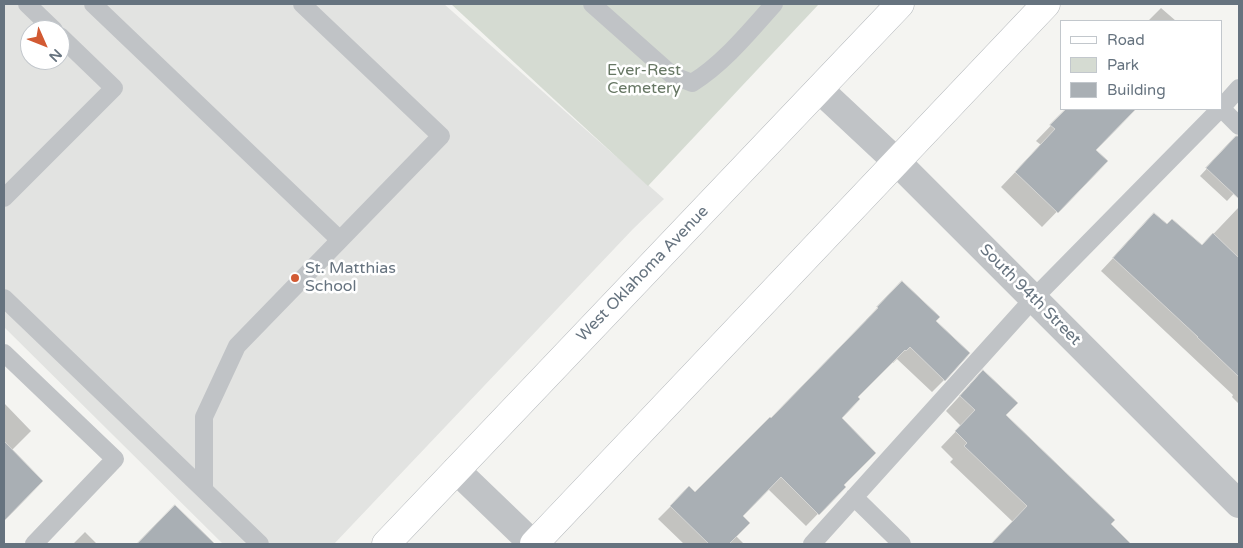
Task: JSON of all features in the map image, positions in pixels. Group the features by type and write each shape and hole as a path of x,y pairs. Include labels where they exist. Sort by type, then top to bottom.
{"main road":[{"name":"West Oklahoma Avenue","path":"386,544 900,4"},
{"path":"534,544 1046,4"}],"street":[{"name":"South 94th Street","path":"819,89 1034,298 1239,504"},
{"path":"456,470 534,544"}],"lane":[{"path":"26,4 43,20"},
{"path":"93,4 340,240"},
{"path":"204,490 204,417 237,346 441,136 302,4"},
{"path":"592,4 672,74 692,83 706,74 774,4"},
{"path":"4,198 114,88 70,46"},
{"path":"1223,106 1239,88"},
{"path":"812,544 1034,298 1219,110"},
{"path":"1223,110 1239,126"},
{"path":"4,298 260,544"},
{"path":"4,353 115,458 34,544"},
{"path":"854,497 902,544"}],"shaded area":[{"name":"St. Matthias School","path":"4,4 444,4 664,199 633,229 334,544 223,544 4,327"}],"green space":[{"name":"Ever-Rest Cemetery","path":"451,4 819,4 648,186"}],"building":[{"path":"1065,110 1135,110 1096,150 1108,161 1058,213 1015,172 1055,129 1050,125"},
{"path":"1236,136 1239,136 1239,199 1206,168"},
{"path":"1154,213 1167,224 1172,219 1202,245 1213,233 1239,258 1239,377 1113,258"},
{"path":"902,281 940,317 936,321 970,353 945,381 910,347 858,397 860,399 842,418 876,453 844,485 846,487 819,515 781,477 743,516 750,523 729,544 709,544 670,506 689,486 695,492 771,418"},
{"path":"983,370 1018,403 1006,415 1115,520 1111,524 1131,544 991,544 1027,506 964,446 967,443 955,431 975,410 960,396"},
{"path":"4,441 43,481 4,521"},
{"path":"175,505 215,544 137,544"}],"place":[{"name":"St. Matthias School","path":"295,278"}]}
